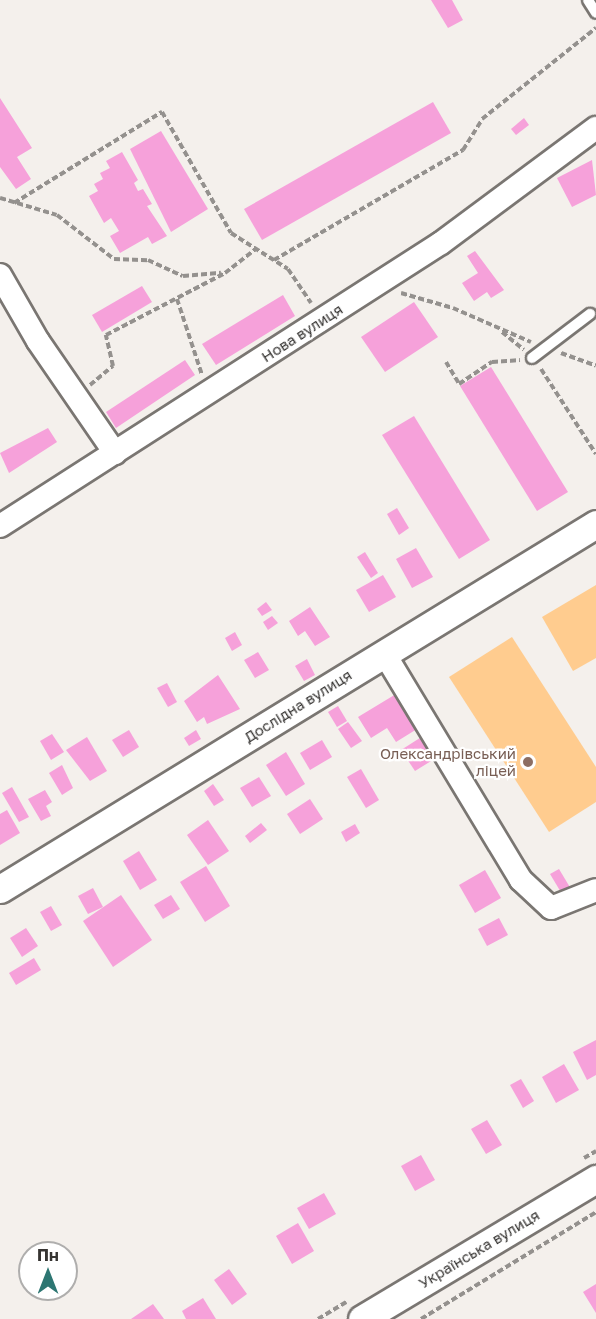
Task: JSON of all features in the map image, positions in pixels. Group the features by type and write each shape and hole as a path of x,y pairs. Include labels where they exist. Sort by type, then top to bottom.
{"street":[{"name":"Нова вулиця","path":"0,526 209,395 441,243 596,128"},
{"path":"0,275 76,397 115,453"},
{"name":"Дослідна вулиця","path":"0,889 596,524"},
{"path":"384,653 521,880 551,908 596,890"},
{"name":"Українська вулиця","path":"362,1319 596,1179"}],"lane":[{"path":"588,0 596,13"},
{"path":"532,358 590,314"}],"path":[{"path":"274,260 463,150 482,118 596,28"},
{"path":"14,203 162,112 231,232 288,269 322,320"},
{"path":"0,198 57,215 114,259 148,260 183,276 225,273"},
{"path":"76,397 113,366 106,335 225,273 256,249"},
{"path":"374,286 453,308 546,348 596,366"},
{"path":"177,299 209,395"},
{"path":"498,328 532,358 557,386 596,454"},
{"path":"446,363 459,384 492,363 532,358"},
{"path":"421,1319 596,1212"}],"shaded area":[{"path":"596,585 596,658 573,671 542,617"},
{"path":"512,637 596,767 596,802 549,832 449,677"}],"building":[{"path":"431,0 452,0 463,20 448,28"},
{"path":"0,98 32,148 17,157 31,179 16,189 0,167"},
{"path":"433,102 451,133 262,240 244,209"},
{"path":"524,118 529,125 516,135 511,129"},
{"path":"161,131 208,209 171,232 130,149"},
{"path":"122,152 138,180 134,183 138,191 143,189 152,204 147,206 167,236 152,244 148,237 120,253 110,236 119,231 111,218 104,223 89,196 98,191 94,184 103,179 100,173 110,168 106,161"},
{"path":"592,160 596,195 572,207 557,178"},
{"path":"475,251 504,290 491,298 487,292 474,301 462,283 478,273 467,256"},
{"path":"142,286 152,302 102,332 92,315"},
{"path":"283,295 295,316 216,365 202,344"},
{"path":"414,302 438,337 385,372 361,337"},
{"path":"185,360 195,375 116,428 106,412"},
{"path":"491,367 568,492 537,511 460,386"},
{"path":"414,416 490,540 459,559 382,435"},
{"path":"48,428 57,442 9,473 0,453"},
{"path":"397,508 409,528 399,535 387,514"},
{"path":"416,548 433,577 412,588 396,559"},
{"path":"365,552 378,573 371,578 357,557"},
{"path":"383,575 396,597 369,612 356,590"},
{"path":"266,602 272,610 262,616 257,609"},
{"path":"310,607 330,637 315,646 305,631 298,636 289,621"},
{"path":"272,616 278,623 268,630 263,622"},
{"path":"235,632 242,645 232,651 225,638"},
{"path":"258,652 269,670 255,678 244,660"},
{"path":"307,659 315,675 304,681 295,666"},
{"path":"218,675 240,709 207,724 204,717 197,722 184,701"},
{"path":"167,683 177,702 168,707 157,688"},
{"path":"396,694 417,729 396,742 387,728 371,738 358,717"},
{"path":"338,706 347,721 337,727 328,712"},
{"path":"348,722 362,741 351,748 338,729"},
{"path":"129,730 139,747 123,757 112,740"},
{"path":"196,730 201,739 189,746 184,738"},
{"path":"52,734 64,752 51,760 40,741"},
{"path":"423,736 436,758 415,771 401,750"},
{"path":"87,737 107,771 90,781 66,750"},
{"path":"322,740 332,757 310,770 300,753"},
{"path":"286,752 305,784 286,796 266,765"},
{"path":"62,765 73,788 62,795 49,773"},
{"path":"361,769 379,800 366,808 347,777"},
{"path":"259,777 271,796 252,807 240,788"},
{"path":"213,784 224,800 214,806 204,791"},
{"path":"12,787 29,817 19,822 2,793"},
{"path":"45,790 52,802 46,806 51,816 41,821 28,799"},
{"path":"310,799 323,819 300,834 287,814"},
{"path":"7,810 20,833 0,845 0,814"},
{"path":"208,820 229,851 208,865 187,835"},
{"path":"261,823 267,830 250,843 245,836"},
{"path":"355,824 360,833 346,842 341,832"},
{"path":"139,851 157,880 140,890 123,861"},
{"path":"206,866 230,906 205,922 180,882"},
{"path":"559,869 571,889 562,894 550,874"},
{"path":"485,870 501,898 475,913 459,885"},
{"path":"93,888 103,907 88,914 78,896"},
{"path":"121,895 152,940 113,967 83,921"},
{"path":"171,895 180,909 163,919 154,905"},
{"path":"51,906 62,925 51,931 40,912"},
{"path":"499,918 508,935 487,946 478,929"},
{"path":"26,928 38,946 22,957 10,938"},
{"path":"34,958 41,970 16,985 9,973"},
{"path":"596,1040 596,1075 587,1080 573,1052"},
{"path":"564,1064 579,1090 556,1103 542,1077"},
{"path":"521,1079 534,1101 523,1108 510,1085"},
{"path":"487,1120 502,1145 486,1154 471,1129"},
{"path":"421,1155 435,1180 415,1191 401,1166"},
{"path":"324,1193 336,1214 309,1229 297,1208"},
{"path":"298,1223 314,1251 292,1264 276,1236"},
{"path":"229,1269 247,1294 232,1305 214,1280"},
{"path":"596,1284 596,1313 583,1292"},
{"path":"203,1298 216,1319 186,1319 182,1311"},
{"path":"153,1304 164,1319 131,1319"}],"place":[{"name":"Олександрівський ліцей","path":"528,762"}]}
